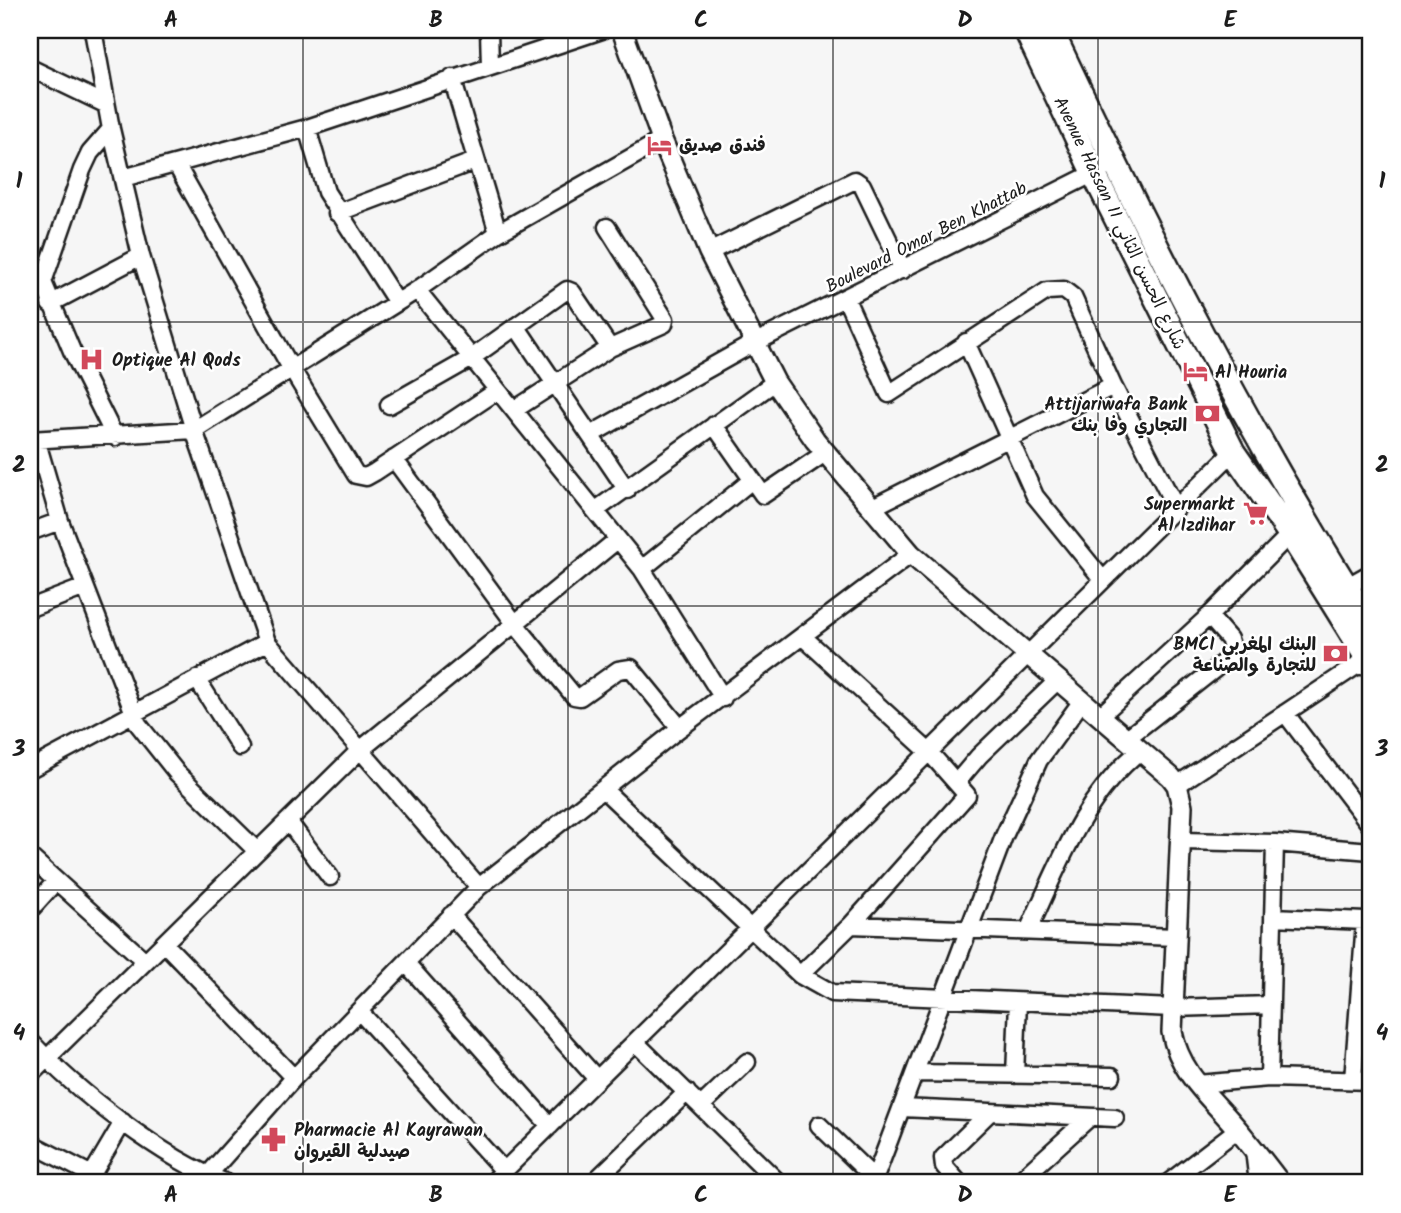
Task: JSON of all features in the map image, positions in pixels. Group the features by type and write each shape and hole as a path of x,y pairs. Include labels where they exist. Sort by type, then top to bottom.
{"main road":[{"name":"Avenue Hassan II شارع الحسن الثاني","path":"1042,37 1114,163 1366,658"},
{"name":"Avenue Hassan II شارع الحسن الثاني","path":"1042,37 1094,174 1233,452 1298,526 1346,587 1371,626"},
{"path":"1208,402 1231,391"}],"street":[{"path":"93,30 105,104 141,256 194,430 267,642 479,887"},
{"path":"489,30 490,66"},
{"path":"123,178 307,128 602,30"},
{"path":"622,30 662,140 709,252 775,382 825,453 911,554 1026,656 1134,744 1177,785 1182,806 1173,1008 1175,1048 1197,1084 1238,1129 1280,1183"},
{"path":"30,68 105,104"},
{"path":"452,78 498,233"},
{"path":"307,128 326,192 396,301"},
{"path":"111,129 90,153 82,170 44,272 44,291 115,437"},
{"path":"257,851 177,774 151,743 133,713 60,521 33,440 194,430 417,290 498,233 662,140"},
{"path":"337,213 475,162"},
{"name":"Boulevard Omar Ben Khattab","path":"590,435 754,343 1114,163"},
{"path":"176,164 291,368 356,475 366,477 497,391"},
{"path":"709,252 855,180 862,185 903,270"},
{"path":"514,410 555,381 610,348 662,325 665,320 607,228"},
{"path":"50,304 141,256"},
{"path":"417,290 642,569 723,698"},
{"path":"846,299 889,394 1046,291 1065,290 1073,297 1113,386 1176,508"},
{"path":"389,405 470,359 570,291 610,348"},
{"path":"516,326 627,490"},
{"path":"966,342 1043,509 1103,580"},
{"path":"596,510 775,382"},
{"path":"871,508 1113,386"},
{"path":"714,425 760,493 766,495 825,453"},
{"path":"360,1012 498,1177 1233,452"},
{"path":"394,459 516,625 577,697 618,670 631,668 680,728"},
{"path":"642,569 752,480"},
{"path":"30,532 60,521"},
{"path":"1100,716 1209,616 1298,526"},
{"path":"30,1076 359,751 617,540"},
{"path":"206,1180 294,1078 479,887 680,728 911,554"},
{"path":"1346,587 1371,573"},
{"path":"30,608 85,587"},
{"path":"1028,931 1087,808 1134,744 1234,654 1229,639 1209,616"},
{"path":"800,975 851,925 965,800 966,792 929,752 802,636"},
{"path":"30,769 267,642"},
{"path":"1177,785 1366,658"},
{"path":"197,679 240,747"},
{"path":"957,782 979,756 1056,681"},
{"path":"819,1125 875,1182 1004,836 1039,761 1082,701"},
{"path":"1285,713 1371,826"},
{"path":"603,789 800,975 832,993 1173,1008 1271,1005"},
{"path":"288,821 330,877"},
{"path":"1181,841 1275,843 1371,851"},
{"path":"1269,1078 1275,843"},
{"path":"30,857 145,961"},
{"path":"30,910 56,881"},
{"path":"451,915 597,1079"},
{"path":"1273,917 1368,921 1365,1000 1353,1080"},
{"path":"851,925 1176,937"},
{"path":"164,943 294,1078"},
{"path":"406,963 550,1126"},
{"path":"1015,1074 1017,1002"},
{"path":"30,1041 46,1059 123,1122 206,1180 227,1183"},
{"path":"635,1042 701,1106 761,1176 779,1183"},
{"path":"701,1106 747,1062"},
{"path":"915,1073 1112,1076"},
{"path":"1197,1084 1269,1078 1371,1081"},
{"path":"593,1183 687,1092"},
{"path":"902,1108 1115,1118"},
{"path":"959,1183 943,1164 943,1158 990,1112"},
{"path":"1017,1183 1090,1117"},
{"path":"30,1143 89,1179 123,1122"},
{"path":"1168,1183 1238,1129"},
{"path":"1254,1150 1258,1183"}],"place":[{"name":"فندق صديق","path":"659,145"},
{"name":"Optique Al Qods","path":"92,360"},
{"name":"Al Houria","path":"1195,372"},
{"name":"Attijariwafa Bank التجاري وفا بنك","path":"1207,414"},
{"name":"Supermarkt Al Izdihar","path":"1255,514"},
{"name":"BMCI البنك المغربي للتجارة والصناعة","path":"1336,654"},
{"name":"Pharmacie Al Kayrawan صيدلية القيروان","path":"274,1140"}]}
